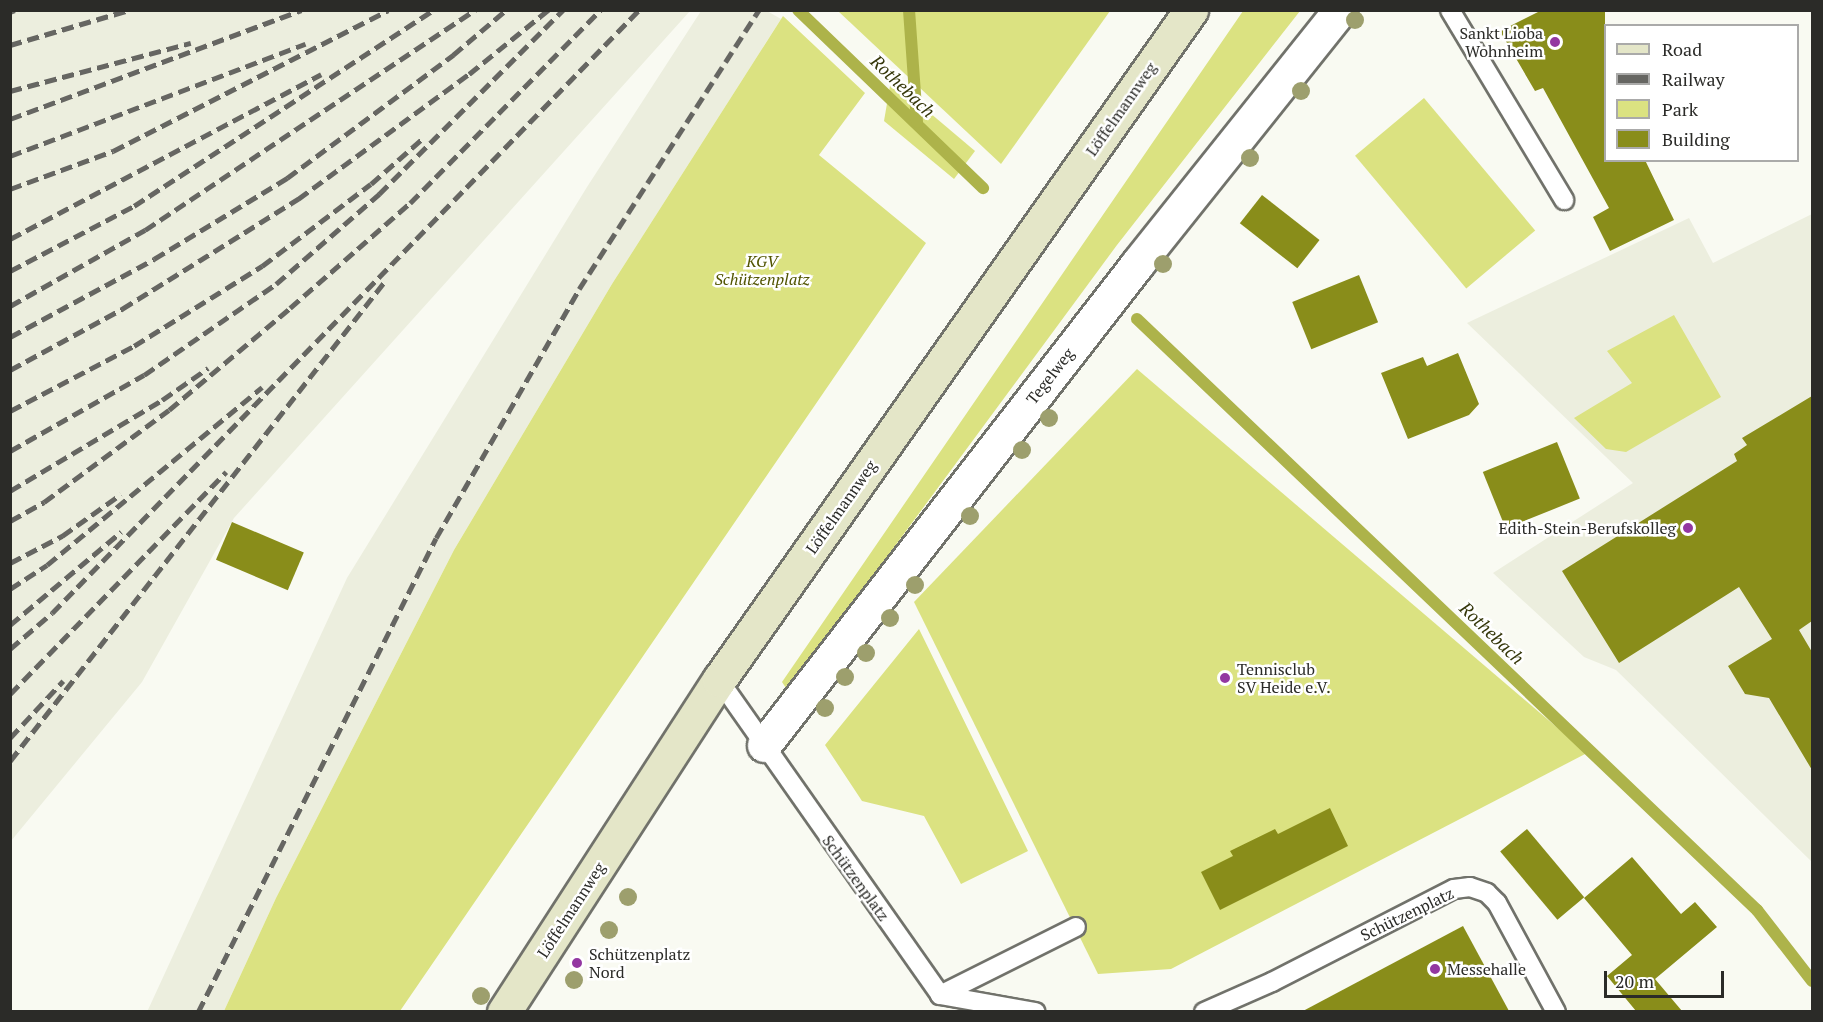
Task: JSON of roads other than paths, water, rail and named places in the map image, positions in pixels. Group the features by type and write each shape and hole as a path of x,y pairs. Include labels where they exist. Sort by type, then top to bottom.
{"street":[{"name":"Löffelmannweg","path":"504,1011 719,680 1191,10"},
{"name":"Tegelweg","path":"764,745 1138,263 1340,10"}],"lane":[{"path":"1450,10 1564,200"},
{"name":"Schützenplatz","path":"719,680 940,995"},
{"name":"Schützenplatz","path":"1204,1011 1272,982 1454,889 1470,888 1487,893 1497,903 1556,1011"},
{"path":"940,995 1076,927"},
{"path":"940,995 1035,1011"}],"waterway":[{"name":"Rothebach","path":"798,10 983,188"},
{"path":"909,10 917,122"},
{"name":"Rothebach","path":"1137,319 1757,910 1812,981"}],"railway":[{"path":"10,12 15,10"},
{"path":"10,45 129,10"},
{"path":"10,119 301,10"},
{"path":"10,189 113,151 388,10"},
{"path":"10,271 134,206 433,10"},
{"path":"10,306 145,230 475,10"},
{"path":"10,337 154,259 287,178 453,55 506,10"},
{"path":"10,370 122,309 298,199 469,74 548,10"},
{"path":"10,451 144,375 276,284 379,194 563,10"},
{"path":"10,521 44,502 169,410 290,308 410,203 600,10"},
{"path":"10,649 52,613 639,10"},
{"path":"198,1012 436,538 579,289 759,10"},
{"path":"10,91 191,43"},
{"path":"10,156 305,44"},
{"path":"10,239 321,74"},
{"path":"10,411 134,346 262,266 371,184 422,139"},
{"path":"10,761 385,281"},
{"path":"10,491 162,400 208,368"},
{"path":"10,589 47,565 262,387"},
{"path":"10,694 226,472"},
{"path":"10,563 62,536 121,494"},
{"path":"10,625 121,532"},
{"path":"10,738 63,681"}],"place":[{"name":"Sankt Lioba Wohnheim","path":"1555,42"},
{"name":"Edith-Stein-Berufskolleg","path":"1688,528"},
{"name":"Tennisclub SV Heide e.V.","path":"1225,678"},
{"name":"Schützenplatz Nord","path":"577,963"},
{"name":"Messehalle","path":"1435,969"}],"park label":[{"name":"KGV Schützenplatz","path":"762,270"}]}
